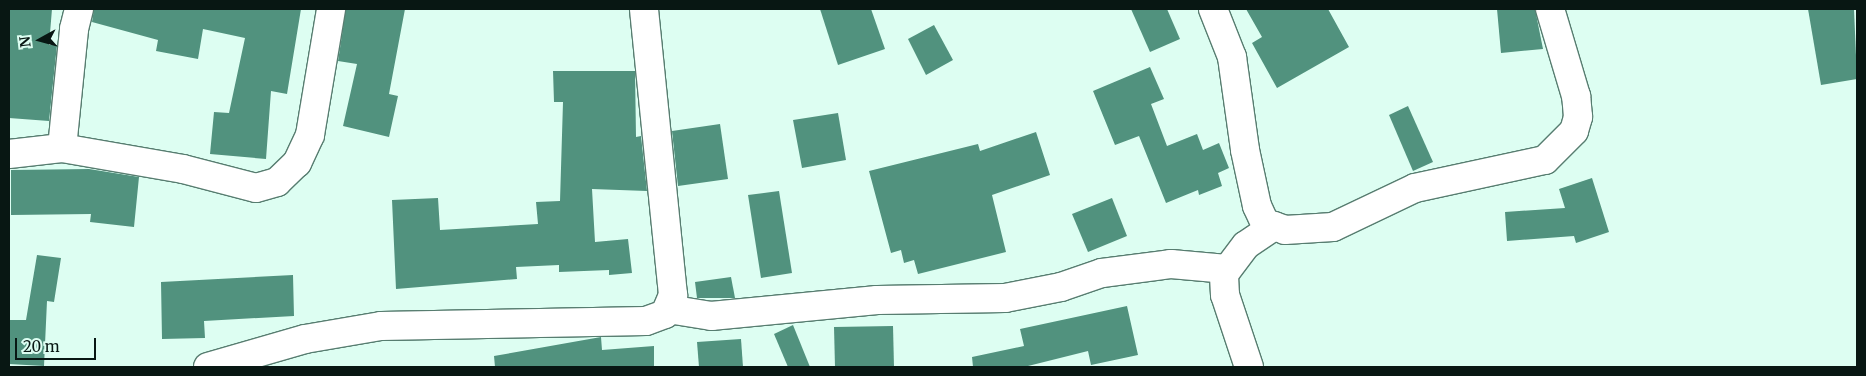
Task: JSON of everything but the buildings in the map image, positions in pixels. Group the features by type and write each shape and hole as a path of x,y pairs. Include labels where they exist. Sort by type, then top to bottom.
{"street":[{"path":"62,148 74,28 79,9"},
{"path":"9,154 62,148 183,169 256,188 277,182 297,163 310,135 331,9"},
{"path":"208,367 305,339 381,326 646,321 665,314 674,295 644,9"},
{"path":"1213,9 1232,57 1245,150 1258,206 1265,223 1285,230 1333,227 1415,188 1546,160 1574,131 1578,117 1576,96 1550,9"},
{"path":"1249,367 1225,295 1224,274 1246,245 1274,226"},
{"path":"668,309 711,316 877,300 1005,298 1062,287 1102,273 1171,264 1227,269"}]}
